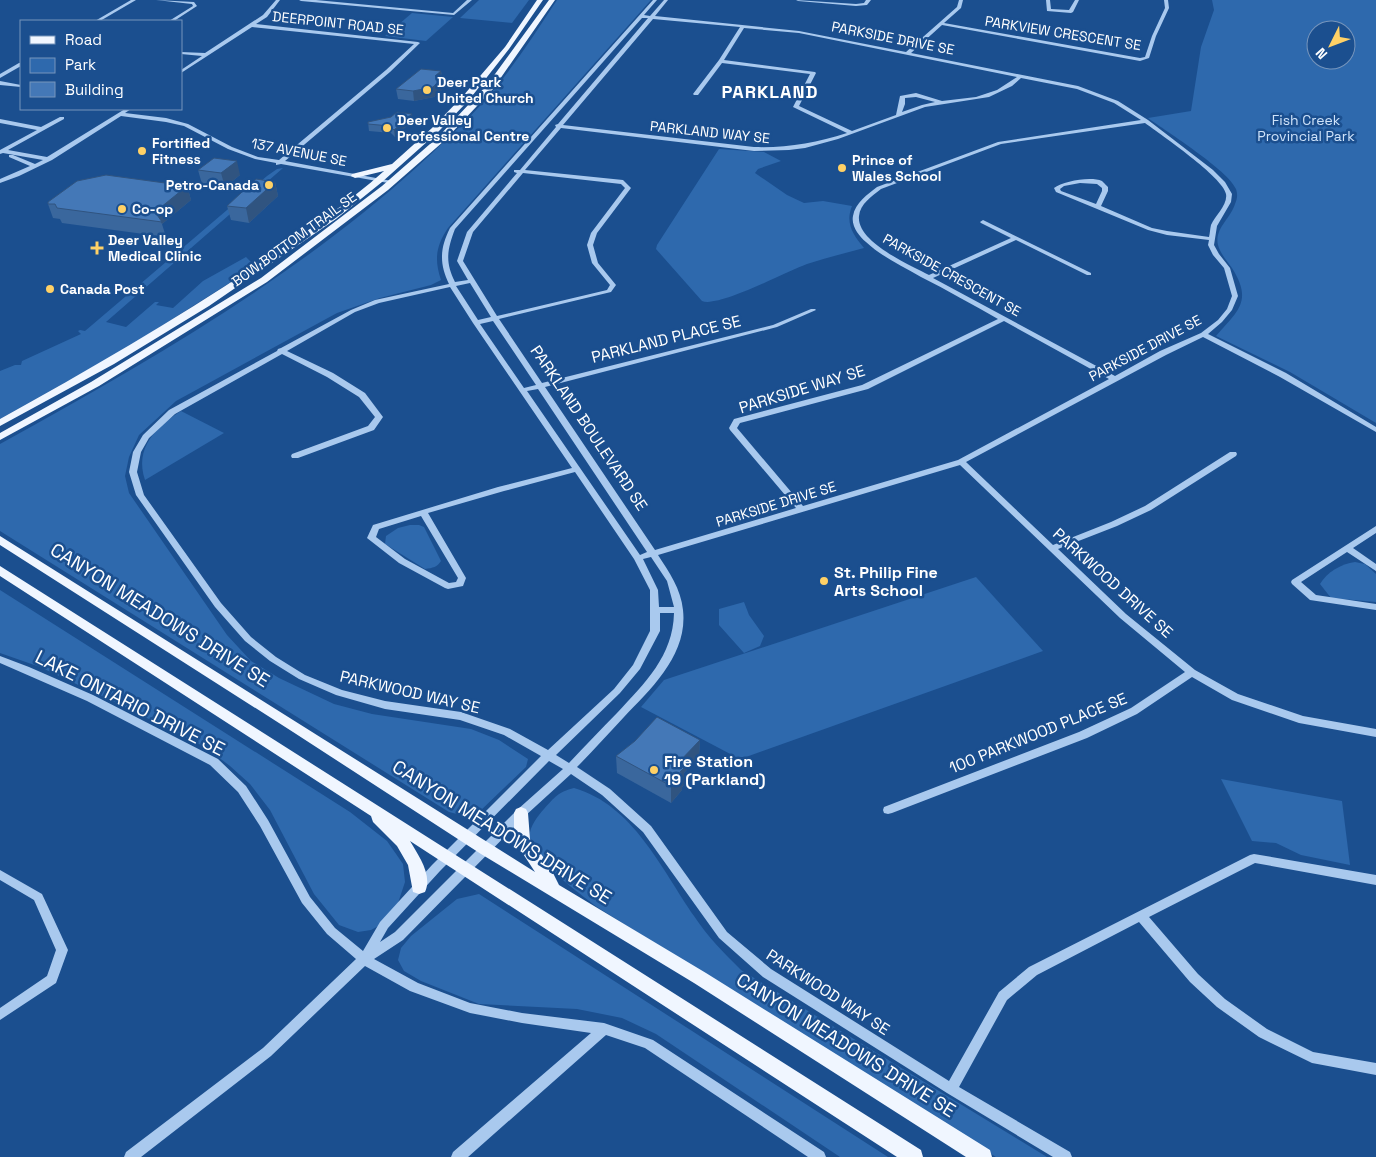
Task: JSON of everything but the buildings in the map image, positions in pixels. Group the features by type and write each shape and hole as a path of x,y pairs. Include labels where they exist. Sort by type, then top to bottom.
{"main road":[{"name":"BOW BOTTOM TRAIL SE","path":"0,423 110,362 206,304 334,217 435,130 471,92 507,48 540,0"},
{"name":"BOW BOTTOM TRAIL SE","path":"0,437 94,384 264,280 392,182 441,139 490,87 552,0"},
{"path":"355,176 380,170 397,163"},
{"name":"CANYON MEADOWS DRIVE SE","path":"0,540 290,722 486,850 700,978 983,1157"},
{"path":"0,570 914,1157"},
{"path":"360,800 402,842 416,864 419,887"},
{"path":"521,813 522,840 543,870 554,892"}],"street":[{"path":"99,20 134,0"},
{"path":"158,0 194,3 195,6 173,20"},
{"path":"182,71 264,16 278,0"},
{"path":"301,0 454,14 470,0"},
{"path":"382,7 392,0"},
{"name":"PARKLAND BOULEVARD SE","path":"447,857 548,756 617,691 638,667 654,631 654,590 638,558 476,323 452,284 445,265 445,247 452,229 507,170 545,124 655,0"},
{"name":"PARKLAND BOULEVARD SE","path":"364,959 399,936 521,813 570,768 661,672 675,644 679,610 671,581 495,318 460,261 470,232 666,0"},
{"path":"798,0 856,6 865,4 869,0"},
{"path":"908,53 943,24 959,7 961,0"},
{"path":"1048,0 1049,10 1064,13 1070,12 1077,0"},
{"name":"PARKVIEW CRESCENT SE","path":"943,24 1140,60 1147,58 1154,36 1167,8 1166,0"},
{"name":"PARKSIDE DRIVE SE","path":"638,558 961,462 1203,334 1220,321 1230,309 1235,296 1227,268 1216,255 1211,245 1214,226 1228,202 1229,194 1223,183 1211,171 1146,121 1116,102 1097,94 1021,76 799,32 640,16"},
{"name":"DEERPOINT ROAD SE","path":"251,25 418,44 388,72 278,164"},
{"path":"696,94 721,61 743,26"},
{"path":"182,53 206,55"},
{"path":"721,61 813,73 796,107 852,133"},
{"path":"0,76 20,65"},
{"name":"PARKLAND WAY SE","path":"545,124 768,150 808,147 924,106 990,96 1011,86 1021,76"},
{"path":"0,83 20,86"},
{"name":"PARKLAND WAY SE","path":"898,116 902,97 916,95 943,103"},
{"path":"0,181 36,166 126,110"},
{"name":"137 AVENUE SE","path":"120,114 166,120 186,125 245,154 278,164 392,182"},
{"path":"2,151 62,118"},
{"path":"0,121 42,129"},
{"name":"PARKSIDE CRESCENT SE","path":"1115,379 888,256 873,246 861,234 856,218 858,207 865,198 880,188 1000,143 1146,121"},
{"path":"2,151 47,159"},
{"path":"12,154 11,156 36,166"},
{"path":"476,323 610,291 613,285 595,263 590,245 594,233 628,188 623,182 507,170"},
{"path":"1098,207 1105,191 1105,187 1099,182 1080,182 1062,185 1058,188 1059,192 1065,196 1098,207 1150,229 1212,239"},
{"path":"983,222 1089,274"},
{"path":"928,278 1016,238"},
{"name":"PARKWOOD WAY SE","path":"471,280 377,301 353,311 181,406 158,424 146,437 137,452 133,472 140,496 218,605 248,639 273,659 302,677 338,693 385,705 461,716 507,732 570,768 606,792 647,829 723,935 767,973 951,1089 1065,1157"},
{"name":"PARKLAND PLACE SE","path":"524,390 775,326 813,310"},
{"name":"PARKSIDE WAY SE","path":"801,509 733,428 737,422 865,387 1003,319"},
{"path":"1203,334 1283,375 1376,430"},
{"path":"280,350 330,375 362,394 379,417 371,428 295,456"},
{"path":"1053,548 1114,524 1148,508 1233,454"},
{"name":"PARKWOOD DRIVE SE","path":"961,462 1123,616 1192,672 1235,697 1302,720 1376,733"},
{"path":"423,512 462,578 460,584 448,586 402,561 371,538 376,527 423,512 576,469"},
{"path":"1376,529 1296,582 1312,598 1376,607"},
{"path":"1348,548 1376,568"},
{"path":"655,610 679,610"},
{"name":"LAKE ONTARIO DRIVE SE","path":"0,659 90,698 214,762 242,789 256,809 306,900 331,931 364,959 414,987 470,1008 522,1018 604,1029 649,1044 819,1157"},
{"name":"100 PARKWOOD PLACE SE","path":"888,810 1083,734 1134,711 1192,672"},
{"path":"131,1157 267,1052 364,959 384,925 447,857"},
{"path":"951,1089 1002,996 1033,971 1254,858 1376,880"},
{"path":"0,875 38,897 62,950 52,979 0,1015"},
{"path":"1141,916 1194,978 1221,1003 1262,1033 1312,1057 1376,1069"},
{"path":"458,1157 604,1029"}],"green space":[{"path":"479,0 529,0 512,23 460,18"},
{"path":"557,0 651,0 448,228 437,253 437,266 441,280 431,285 380,298 337,313 176,401 139,435 129,457 125,476 129,493 227,635 251,661 279,678 334,704 372,714 471,729 499,740 528,759 526,767 478,813 461,815 449,812 0,531 0,444 109,382 217,317 269,283 369,208 417,167 477,109 509,70"},
{"name":"Fish Creek Provincial Park","path":"1212,0 1376,0 1376,423 1290,372 1216,336 1236,312 1242,297 1238,279 1220,251 1217,239 1236,202 1236,189 1231,181 1210,162 1148,118 1191,111 1201,47 1214,10"},
{"path":"412,13 453,17 426,41 385,36"},
{"path":"719,149 764,152 781,161 758,169 755,173 787,195 804,203 823,201 852,206 849,218 851,228 864,248 807,264 723,299 711,302 702,301 656,249"},
{"path":"283,168 106,322 126,327 155,302 159,302 156,305 173,308 203,281 246,257 251,262 242,275 125,349 0,419 0,371 15,365 21,365 22,361 81,334 78,331 85,331 267,176 277,169"},
{"path":"181,411 224,433 145,480 142,458 145,448 156,431"},
{"path":"410,525 424,527 441,561 433,568 425,569 385,544 386,536 398,528"},
{"path":"1355,562 1365,564 1376,574 1376,602 1331,598 1320,584 1335,569"},
{"path":"976,577 1043,651 746,757 736,757 641,707 664,680"},
{"path":"0,590 350,812 387,841 403,864 405,882 398,903 382,924 371,930 358,932 339,925 314,894 270,810 250,784 205,747 40,667 0,653"},
{"path":"744,602 749,615 764,636 760,646 744,653 719,625 719,609"},
{"path":"1221,779 1342,801 1350,865 1301,855 1276,843 1252,841"},
{"path":"574,788 595,796 613,808 629,823 644,840 704,930 741,970 1047,1157 996,1157 597,907 580,894 542,860 535,851 530,838 531,829 544,809 564,791"},
{"path":"479,894 888,1157 840,1157 656,1034 622,1018 577,1009 479,1004 421,981 404,971 398,960 401,948 411,936 457,899"}],"place":[{"name":"Deer Park United Church","path":"427,90"},
{"name":"Deer Valley Professional Centre","path":"387,128"},
{"name":"Fortified Fitness","path":"142,151"},
{"name":"Prince of Wales School","path":"842,168"},
{"name":"Petro-Canada","path":"269,185"},
{"name":"Co-op","path":"122,209"},
{"name":"Deer Valley Medical Clinic","path":"97,248"},
{"name":"Canada Post","path":"50,289"},
{"name":"St. Philip Fine Arts School","path":"824,581"},
{"name":"Fire Station 19 (Parkland)","path":"654,770"}],"district":[{"name":"PARKLAND","path":"770,91"}]}
